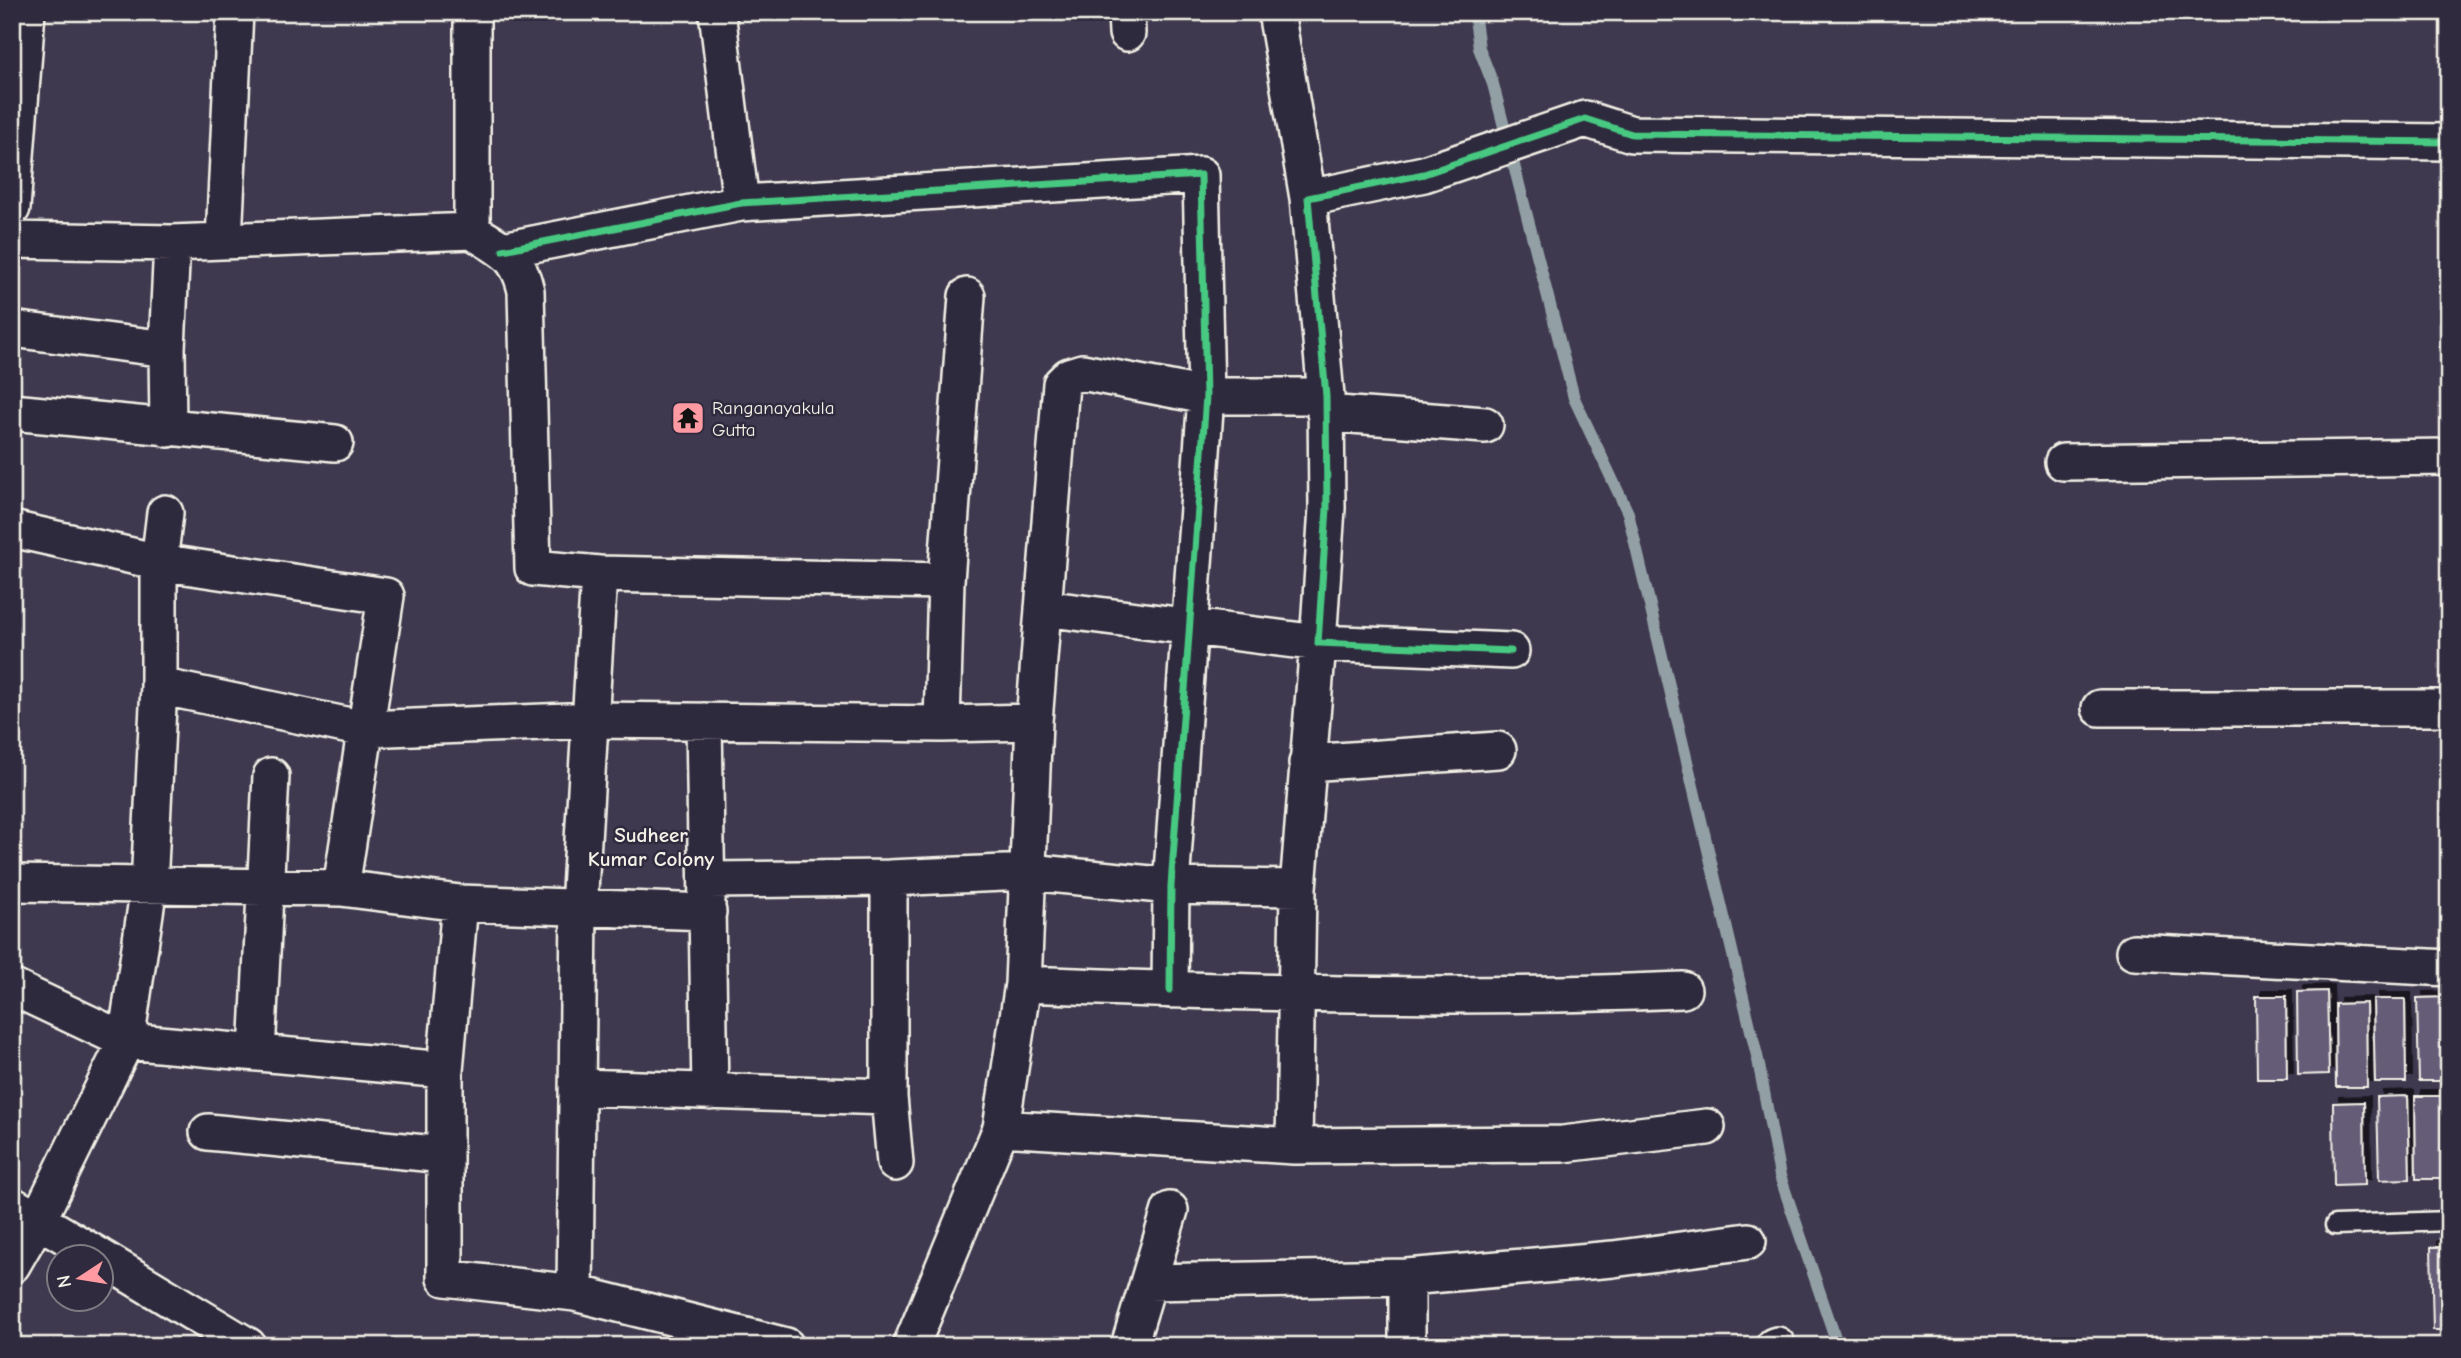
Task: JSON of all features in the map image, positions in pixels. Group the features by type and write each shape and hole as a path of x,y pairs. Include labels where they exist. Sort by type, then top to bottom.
{"street":[{"path":"12,208 27,12"},
{"path":"224,239 235,12"},
{"path":"472,12 472,231"},
{"path":"717,12 741,203"},
{"path":"1276,12 1308,198 1326,405 1326,508 1298,888 1294,1146"},
{"path":"1308,198 1424,174 1585,119 1632,134 2449,142"},
{"path":"503,250 741,203 1200,175 1206,396 1171,886 1170,990"},
{"path":"12,240 172,243 472,231 503,250 521,268 526,291 533,568 599,574 946,581"},
{"path":"168,429 167,349 172,243"},
{"path":"942,724 946,581 967,296"},
{"path":"12,329 167,349"},
{"path":"911,1346 1001,1128 1023,984 1034,722 1061,384 1069,376 1082,372 1206,396 1326,405 1485,425"},
{"path":"12,412 335,443"},
{"path":"2063,462 2449,457"},
{"path":"12,1265 25,1212 126,1041 149,886 159,686 159,562 165,513"},
{"path":"12,529 159,562 386,596 341,888"},
{"path":"575,1293 579,907 593,720 599,574"},
{"path":"1043,608 1318,643 1511,651"},
{"path":"159,686 364,729 593,720 942,724 1034,722"},
{"path":"2100,708 2449,708"},
{"path":"704,721 710,1092"},
{"path":"1307,763 1499,750"},
{"path":"257,1053 271,776"},
{"path":"12,883 341,888 460,903 579,907 889,878 1029,872 1171,886 1298,888"},
{"path":"889,878 889,1097 895,1163"},
{"path":"460,903 445,1070 445,1278 575,1293 687,1334 786,1346"},
{"path":"2134,952 2449,968"},
{"path":"1023,984 1297,995 1559,996 1683,990"},
{"path":"12,987 126,1041 445,1070"},
{"path":"579,1087 889,1097"},
{"path":"1001,1128 1294,1146 1563,1144 1707,1127"},
{"path":"208,1132 445,1154"},
{"path":"1129,1346 1170,1210"},
{"path":"25,1212 75,1242"},
{"path":"1149,1282 1407,1277 1613,1259 1748,1241"},
{"path":"116,1267 248,1346"},
{"path":"1407,1277 1408,1346"}],"lane":[{"path":"2335,1225 2449,1221"}],"building":[{"path":"2327,991 2329,1074 2298,1075 2297,992"},
{"path":"2256,996 2286,996 2287,1079 2257,1079"},
{"path":"2449,997 2449,1081 2419,1081 2417,998"},
{"path":"2373,999 2405,999 2406,1082 2375,1082"},
{"path":"2366,1003 2367,1087 2336,1087 2335,1004"},
{"path":"2408,1096 2410,1179 2379,1180 2377,1097"},
{"path":"2415,1096 2446,1096 2447,1179 2416,1179"},
{"path":"2364,1102 2365,1185 2334,1186 2333,1103"},
{"path":"2431,1247 2449,1247 2449,1330 2433,1330"}],"waterway":[{"path":"1474,12 1479,48 1493,84 1574,398 1628,513 1758,1060 1780,1176 1838,1346"}],"cycle path":[{"path":"1511,651 1318,643 1327,508 1326,396 1308,198 1424,174 1585,119 1632,134 2449,142"},
{"path":"503,250 741,203 1201,175 1206,396 1171,886 1170,990"}],"place":[{"name":"Ranganayakula Gutta","path":"688,418"}],"district":[{"name":"Sudheer Kumar Colony","path":"651,847"}]}
